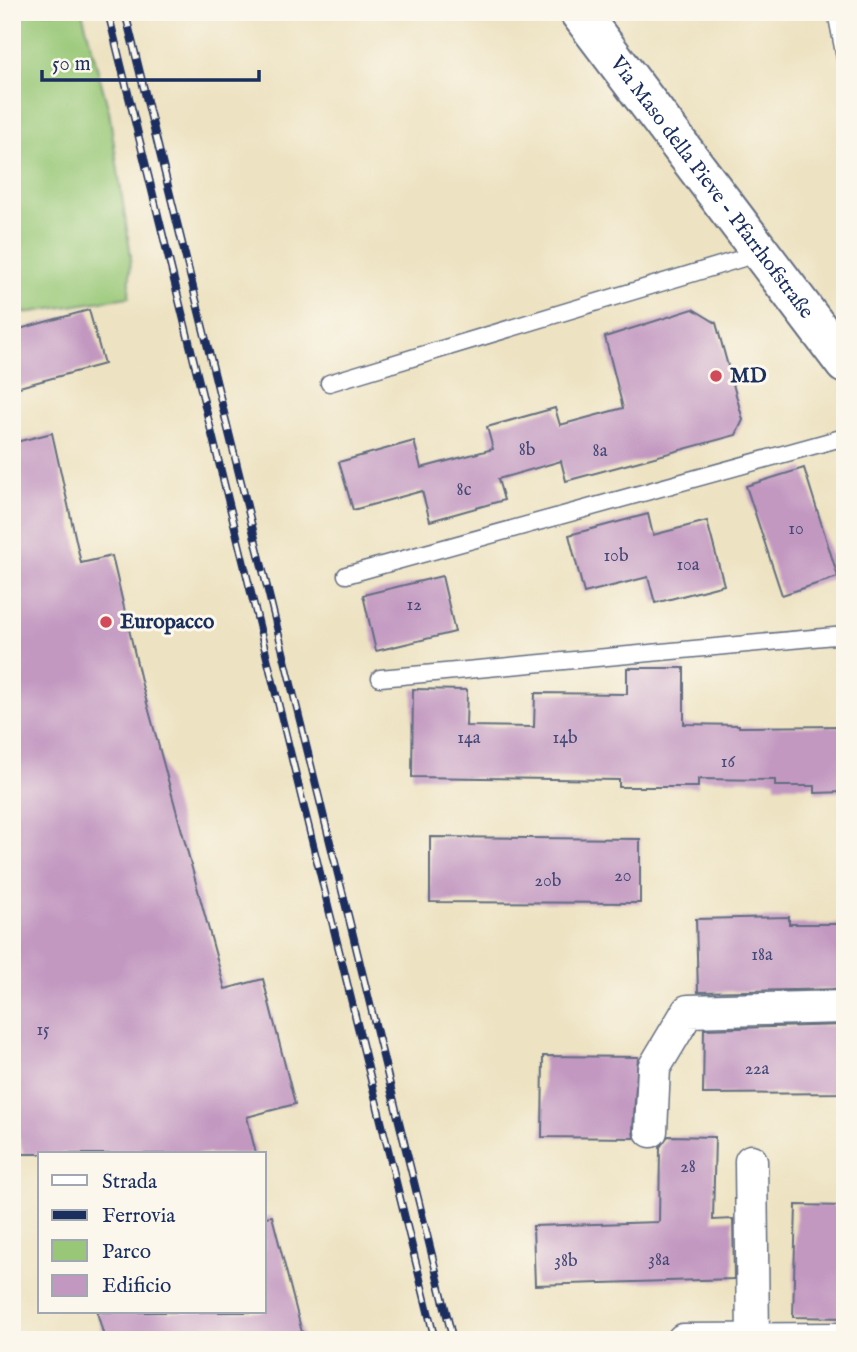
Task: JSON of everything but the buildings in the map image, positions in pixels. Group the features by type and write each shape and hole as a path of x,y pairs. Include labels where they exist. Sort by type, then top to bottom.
{"street":[{"name":"Via Maso della Pieve - Pfarrhofstraße","path":"579,12 845,364"},
{"path":"651,1131 654,1068 688,1011 845,1007"},
{"path":"751,1161 753,1339"},
{"path":"683,1340 845,1339"}],"lane":[{"path":"836,12 845,58"},
{"path":"329,383 760,253"},
{"path":"346,575 845,437"},
{"path":"380,678 845,635"}],"green space":[{"path":"12,12 82,12 109,111 131,256 129,297 12,315"}],"railway":[{"path":"108,12 435,1340"},
{"path":"125,12 453,1340"}],"place":[{"name":"MD","path":"716,376"},
{"name":"Europacco","path":"106,622"}]}
